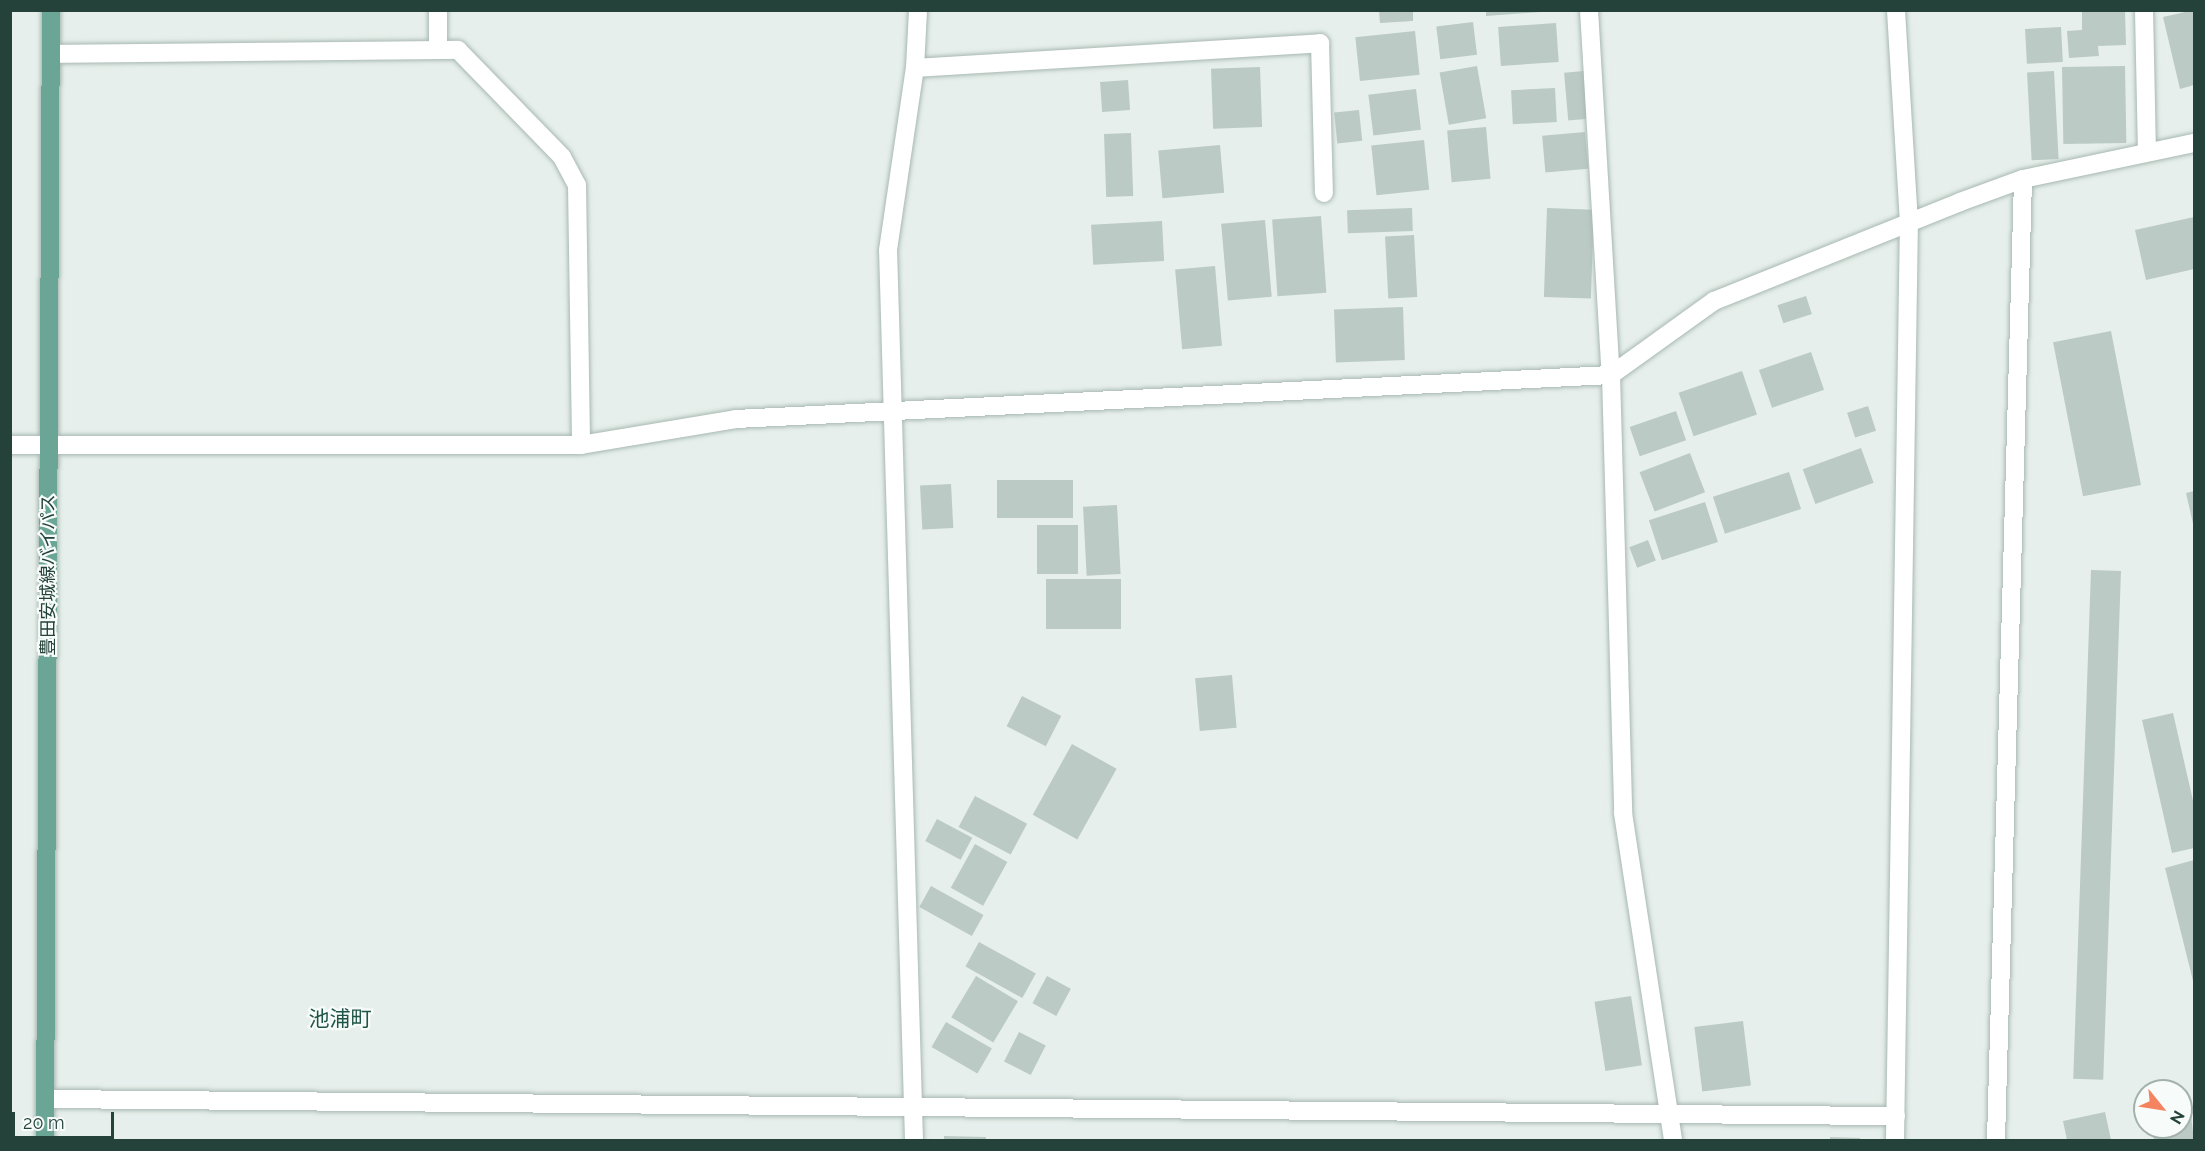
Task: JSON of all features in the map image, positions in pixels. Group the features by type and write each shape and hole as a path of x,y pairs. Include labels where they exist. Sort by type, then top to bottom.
{"main road":[{"name":"豊田安城線バイパス","path":"45,1140 51,10"}],"street":[{"path":"438,10 438,49"},
{"path":"914,1140 888,250 915,68 918,10"},
{"path":"1588,10 1611,375 1623,813 1673,1140"},
{"path":"1895,1140 1909,223 1896,10"},
{"path":"2144,10 2147,152"},
{"path":"915,68 1320,43 1324,193"},
{"path":"51,54 458,50 562,158 577,185 581,445"},
{"path":"10,445 581,445 736,419 892,409 1611,375 1714,301 1909,223 2023,179 2194,143"},
{"path":"1996,1140 2023,179"},
{"path":"46,1099 913,1110 1237,1107 1670,1116 1896,1116"}],"building":[{"path":"1379,10 1413,10 1413,21 1380,23"},
{"path":"1486,10 1541,10 1541,12 1486,16"},
{"path":"2082,10 2125,10 2126,45 2098,46 2099,56 2069,58 2067,31 2082,30"},
{"path":"2194,10 2194,85 2180,89 2163,17"},
{"path":"1473,22 1477,55 1440,59 1436,27"},
{"path":"1556,23 1559,62 1501,66 1498,27"},
{"path":"2061,27 2063,62 2027,64 2025,29"},
{"path":"1415,31 1420,75 1360,81 1355,37"},
{"path":"1477,66 1486,118 1449,125 1440,73"},
{"path":"2125,66 2126,143 2063,144 2062,67"},
{"path":"1260,67 1262,127 1213,129 1211,69"},
{"path":"1584,71 1588,119 1568,121 1564,73"},
{"path":"2054,71 2059,159 2032,160 2027,72"},
{"path":"1128,80 1130,110 1102,112 1100,82"},
{"path":"1555,88 1557,122 1513,124 1511,90"},
{"path":"1416,89 1421,130 1373,136 1368,95"},
{"path":"1359,110 1362,141 1337,143 1334,113"},
{"path":"1486,127 1491,179 1452,182 1447,130"},
{"path":"1585,132 1588,169 1545,173 1542,136"},
{"path":"1131,133 1133,196 1106,197 1104,134"},
{"path":"1424,140 1429,190 1377,195 1371,146"},
{"path":"1220,145 1224,193 1162,198 1158,150"},
{"path":"1412,208 1413,231 1348,233 1347,210"},
{"path":"1547,208 1594,210 1591,299 1544,297"},
{"path":"1321,216 1326,293 1277,296 1272,219"},
{"path":"2194,217 2194,269 2146,280 2135,230"},
{"path":"1265,220 1272,297 1228,301 1221,224"},
{"path":"1162,221 1164,261 1093,265 1091,225"},
{"path":"1414,235 1417,297 1388,298 1385,237"},
{"path":"1215,266 1222,346 1182,349 1175,269"},
{"path":"1806,296 1812,314 1783,323 1777,305"},
{"path":"1403,307 1405,360 1336,362 1334,309"},
{"path":"2111,331 2141,485 2083,496 2053,342"},
{"path":"1811,352 1824,390 1772,408 1759,370"},
{"path":"1742,371 1757,414 1694,436 1679,393"},
{"path":"1868,406 1876,431 1855,438 1847,413"},
{"path":"1676,411 1686,440 1640,456 1630,427"},
{"path":"1861,448 1874,483 1815,504 1803,469"},
{"path":"1690,453 1705,492 1655,512 1640,472"},
{"path":"1789,472 1801,509 1725,534 1713,497"},
{"path":"997,480 1073,480 1073,518 997,518"},
{"path":"951,484 953,528 922,530 920,486"},
{"path":"2194,491 2194,528 2186,493"},
{"path":"1705,502 1718,542 1662,560 1649,520"},
{"path":"1117,505 1121,574 1087,576 1083,507"},
{"path":"1037,525 1078,525 1078,574 1037,574"},
{"path":"1648,540 1656,561 1637,568 1629,547"},
{"path":"2091,570 2121,571 2103,1080 2073,1079"},
{"path":"1046,579 1121,579 1121,629 1046,629"},
{"path":"1232,675 1237,728 1200,731 1195,678"},
{"path":"1022,696 1061,716 1046,746 1007,726"},
{"path":"2173,713 2194,805 2194,848 2172,853 2142,720"},
{"path":"1072,744 1117,769 1077,840 1033,815"},
{"path":"975,796 1027,824 1011,855 959,827"},
{"path":"937,819 972,838 961,860 925,841"},
{"path":"975,844 1007,862 983,906 951,888"},
{"path":"2194,860 2194,985 2165,868"},
{"path":"931,886 983,915 972,936 919,907"},
{"path":"979,942 1036,974 1022,998 965,966"},
{"path":"976,976 1018,1001 993,1042 951,1017"},
{"path":"1047,976 1071,989 1056,1016 1032,1003"},
{"path":"1631,996 1642,1065 1605,1071 1594,1002"},
{"path":"1743,1021 1751,1086 1702,1091 1694,1027"},
{"path":"946,1022 992,1048 977,1074 932,1047"},
{"path":"1019,1032 1046,1046 1031,1075 1004,1061"},
{"path":"2105,1112 2111,1140 2067,1140 2063,1121"},
{"path":"2193,1132 2194,1140 2154,1140 2193,1139"},
{"path":"944,1136 986,1137 986,1140 944,1140"},
{"path":"1830,1137 1860,1138 1860,1140 1830,1140"}],"district":[{"name":"池浦町","path":"340,1019"}]}
